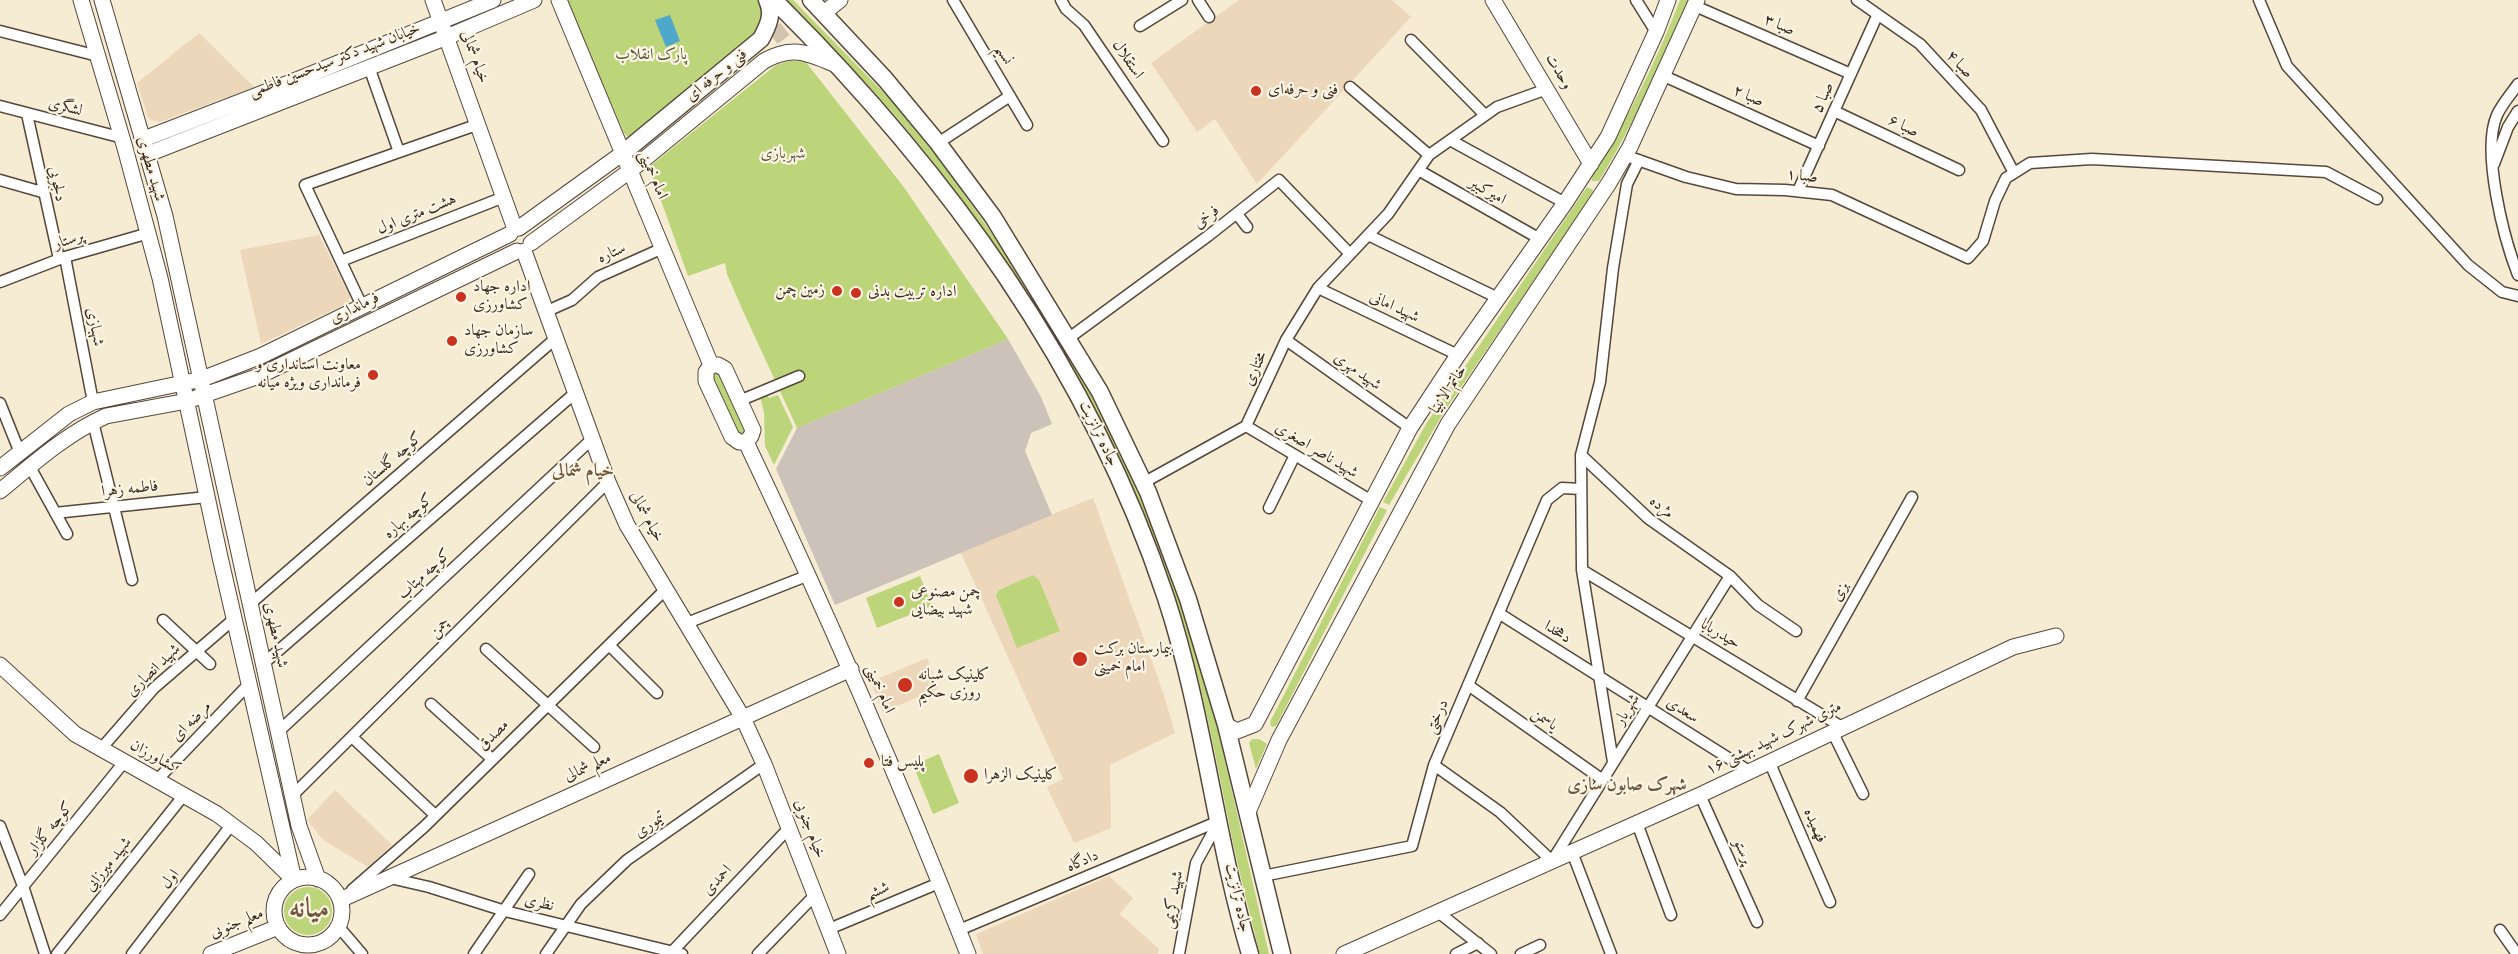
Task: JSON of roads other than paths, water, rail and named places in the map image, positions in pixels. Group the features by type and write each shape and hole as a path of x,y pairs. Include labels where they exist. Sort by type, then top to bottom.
{"main road":[{"name":"شهید مطهری","path":"81,0 123,138 148,232 187,400"},
{"name":"شهید مطهری","path":"102,0 165,216 292,796 305,846 318,879"},
{"name":"خیام شمالی","path":"433,0 515,230 509,244 524,248 545,312 608,482 627,525 743,718"},
{"name":"خیابان شهید دکتر سیدحسین فاطمی","path":"146,146 493,0"},
{"name":"خیابان شهید دکتر سیدحسین فاطمی","path":"146,146 369,67 534,0"},
{"name":"امام خمینی","path":"559,0 711,365"},
{"path":"627,161 761,39 770,18 770,7 766,0"},
{"name":"جاده ترانزیت","path":"774,0 840,67 940,184 1011,283 1081,398 1136,514 1166,599 1186,666 1250,954"},
{"name":"جاده ترانزیت","path":"811,0 885,79 938,143 993,217 1100,392 1143,483 1188,599 1226,725 1282,954"},
{"path":"824,13 840,0"},
{"name":"وحدت","path":"1493,0 1591,164"},
{"name":"خاتم الانبیا","path":"1255,724 1410,428 1608,137 1656,32 1668,0"},
{"name":"خاتم الانبیا","path":"1248,812 1278,740 1448,424 1545,275 1609,183 1632,158 1696,3"},
{"path":"627,161 773,38"},
{"name":"فنی و حرفه ای","path":"627,161 776,54 788,51 808,53 840,67"},
{"path":"1641,64 1648,60 1658,61 1662,65 1664,76"},
{"name":"فرمانداری","path":"183,384 261,356 450,263 515,230 627,161"},
{"name":"فرمانداری","path":"187,400 258,376 524,248 627,161"},
{"path":"1524,261 1521,274 1523,278 1533,281 1545,275"},
{"path":"450,263 459,279"},
{"path":"340,318 347,333"},
{"path":"711,365 718,365 725,369 739,400 753,430 752,436 746,442 739,442 732,437 706,381 706,372 711,365"},
{"path":"0,468 69,414 93,402 183,384"},
{"path":"0,491 75,431 93,422 106,416 187,400 294,880"},
{"name":"امام خمینی","path":"746,442 851,669 921,834 968,954"},
{"path":"20,453 30,467"},
{"name":"۱۶ متری شهرک شهيد بهشتی","path":"1344,954 1700,795 2013,647 2056,636"},
{"name":"کشاورزان","path":"0,665 75,734 232,824 294,880"},
{"name":"معلم شمالی","path":"340,900 851,669"},
{"name":"خیام جنوبی","path":"743,718 764,764 838,954"},
{"path":"1226,725 1237,731 1255,724 1278,740"},
{"path":"331,954 342,909 340,900 332,887 318,879 294,880 278,895 274,905 278,927 282,934 299,949 317,944 336,930"},
{"name":"معلم جنوبی","path":"211,954 234,949 278,927"}],"street":[{"name":"نسيم","path":"953,0 1027,125"},
{"name":"استقلال","path":"1061,0 1066,9 1084,24 1163,141"},
{"path":"1140,27 1182,0"},
{"path":"1198,0 1209,16"},
{"path":"1636,0 1656,32"},
{"name":"صبا ۴","path":"1857,0 1920,44 1981,110 2013,173"},
{"path":"2259,0 2287,66 2468,266 2502,292 2518,296"},
{"name":"صبا ۳","path":"1696,3 1851,74"},
{"name":"صبا ۵","path":"1798,191 1877,16"},
{"path":"0,32 98,56"},
{"path":"1411,40 1485,116"},
{"path":"369,67 399,152"},
{"name":"صبا ۲","path":"1664,76 1819,146"},
{"path":"2518,84 2497,115 2491,139 2492,170 2509,247 2518,275"},
{"path":"1350,87 1429,155"},
{"name":"مختاری","path":"1246,426 1286,340 1318,288 1388,214 1429,155 1497,107 1547,89"},
{"path":"938,143 1010,96"},
{"name":"لشگری","path":"0,106 123,138"},
{"name":"صبا ۶","path":"1834,111 1959,171"},
{"path":"2492,170 2508,127 2518,111"},
{"name":"دلجویی","path":"27,114 42,192 62,258"},
{"path":"362,306 304,185 479,124"},
{"path":"1450,140 1565,203"},
{"path":"1613,762 1582,570 1581,455 1600,382 1613,268 1632,158"},
{"name":"صبا ۱","path":"1632,158 1686,177 1736,189 1798,191 1832,195 1968,258 1983,241 1995,201 2006,178 2013,173"},
{"path":"2013,173 2030,163 2092,159 2326,172 2377,199"},
{"name":"امیرکبیر","path":"1420,171 1540,239"},
{"path":"0,180 42,192"},
{"name":"فرخی","path":"1069,339 1279,180 1350,254"},
{"name":"هشت متری اول","path":"340,261 504,197"},
{"path":"1237,214 1247,227"},
{"name":"پرستار","path":"0,282 62,258 148,232"},
{"path":"1368,235 1498,298"},
{"name":"ستاره","path":"545,312 572,300 598,277 663,248"},
{"name":"شهبازی","path":"62,258 93,402"},
{"name":"شهید امانی","path":"1318,288 1458,355"},
{"name":"کوچه گلستان","path":"250,604 555,339"},
{"name":"شهید مهری","path":"1286,340 1410,428"},
{"path":"739,400 799,376"},
{"name":"کوچه بهاره","path":"263,664 575,393"},
{"path":"0,403 2,418 20,453"},
{"path":"93,422 132,580"},
{"path":"1143,483 1246,426"},
{"name":"شهید ناصر اصغری","path":"1246,426 1372,501"},
{"name":"کوچه مهتاب","path":"278,732 592,439"},
{"path":"1269,508 1295,455"},
{"name":"مژده","path":"1581,455 1649,519 1730,576 1758,605 1796,631"},
{"path":"30,467 67,534"},
{"name":"چمن","path":"292,796 608,482"},
{"name":"درختی","path":"1263,876 1412,846 1434,765 1547,500 1562,488 1581,489"},
{"name":"فاطمه زهرا","path":"56,513 207,497"},
{"name":"بزی","path":"1797,701 1912,497"},
{"name":"حیدربابا","path":"1582,570 1693,636 1797,701 1837,729"},
{"path":"687,623 809,574"},
{"name":"شهریار","path":"1552,861 1730,576"},
{"name":"مصدق","path":"340,900 435,815 666,589"},
{"name":"دهخدا","path":"1500,614 1599,676"},
{"name":"شهید انصاری","path":"100,750 154,688 234,619"},
{"path":"163,621 210,664"},
{"path":"609,645 657,693"},
{"path":"486,649 594,747"},
{"name":"سعدی","path":"1599,676 1749,771"},
{"name":"مرضه ای","path":"157,780 249,684"},
{"name":"یاسمن","path":"1468,685 1604,780"},
{"path":"431,704 492,759"},
{"path":"1837,729 1863,794"},
{"path":"352,737 435,815"},
{"name":"کوچه گلزار","path":"0,915 125,761"},
{"name":"فهمیده","path":"1770,761 1830,902"},
{"name":"تیموری","path":"546,954 565,925 598,886 627,860 764,764"},
{"path":"1434,765 1500,812 1552,861"},
{"name":"شهید میرزایی","path":"57,954 184,795"},
{"name":"پرستو","path":"1700,795 1757,922"},
{"name":"دادگاه","path":"959,930 1219,821"},
{"name":"شهید کریمی","path":"1179,954 1196,863 1219,821"},
{"path":"1637,823 1671,915"},
{"name":"اول","path":"132,954 232,824"},
{"path":"0,826 45,954"},
{"name":"احمدی","path":"675,953 789,828"},
{"path":"1572,852 1611,954"},
{"path":"474,954 529,874"},
{"name":"نظری","path":"389,878 429,887 505,911 675,953"},
{"name":"ششم","path":"829,929 939,884"},
{"path":"758,954 815,895"},
{"path":"1438,912 1491,954"},
{"path":"336,930 362,954"},
{"path":"2500,930 2517,954"},
{"path":"1456,954 1478,943"},
{"path":"1521,954 1540,945"}],"water":[{"path":"670,15 680,41 666,47 655,20"}],"tunnel":[{"path":"773,38 823,0"}],"place":[{"name":"فنی و حرفه‌ای","path":"1256,91"},
{"name":"زمین چمن","path":"837,291"},
{"name":"اداره تربیت بدنی","path":"856,293"},
{"name":"اداره جهاد کشاورزی","path":"461,297"},
{"name":"سازمان جهاد کشاورزی","path":"452,341"},
{"name":"معاونت استانداری و فرمانداری ویژه میانه","path":"373,375"},
{"name":"چمن مصنوعی شهید بیضایی","path":"899,602"},
{"name":"بیمارستان برکت امام خمینی","path":"1080,659"},
{"name":"کلینیک شبانه روزی حکیم","path":"905,685"},
{"name":"پلیس فتا","path":"869,763"},
{"name":"کلینیک الزهرا","path":"971,776"}],"district":[{"name":"خیام شمالی","path":"583,472"},
{"name":"شهرک صابون سازی","path":"1627,786"},
{"name":"میانه","path":"309,911"}],"park label":[{"name":"پارک انقلاب","path":"651,56"},
{"name":"شهربازی","path":"783,155"}]}
